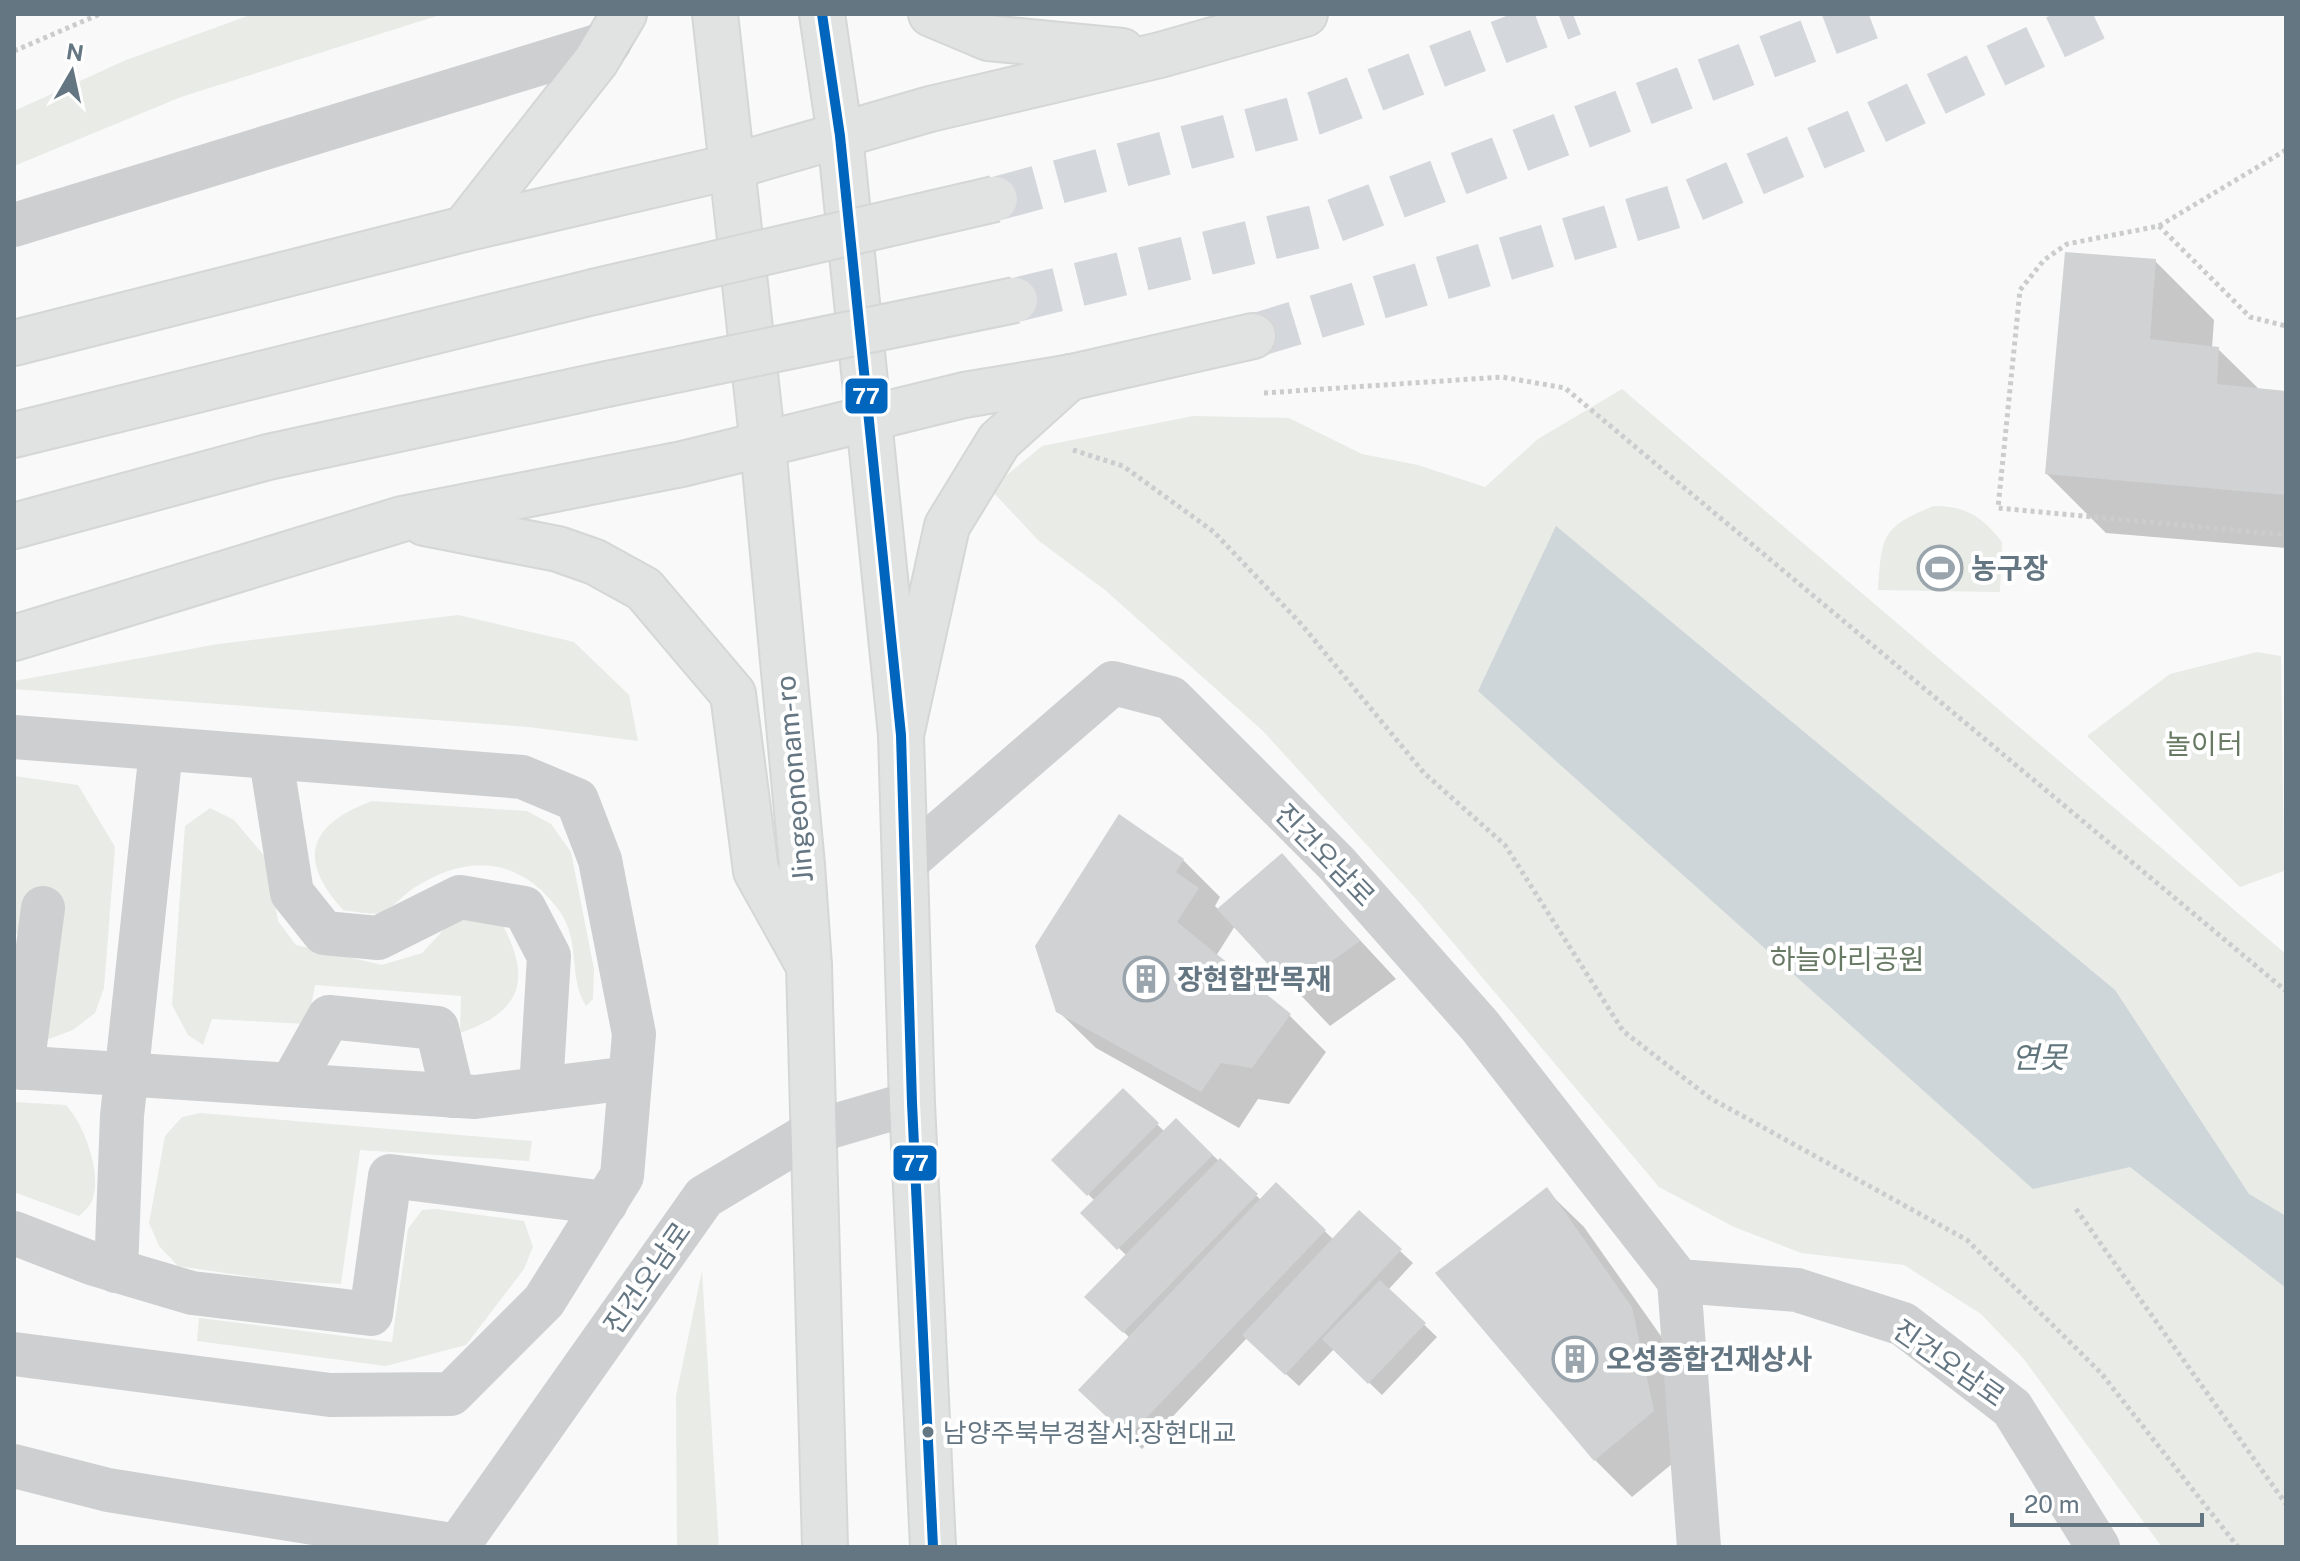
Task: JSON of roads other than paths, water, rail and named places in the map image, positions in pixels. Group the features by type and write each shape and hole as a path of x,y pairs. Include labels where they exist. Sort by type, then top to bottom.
{"main road":[{"name":"Jingeononam-ro","path":"715,14 763,446 809,966 825,1547"},
{"path":"822,14 840,136 901,735 912,1103 933,1547"},
{"path":"931,14 988,38 1160,55"},
{"path":"14,343 464,229 734,166 930,109 1160,55 1305,14"},
{"path":"464,229 617,28"},
{"path":"14,435 593,292 995,199"},
{"path":"14,526 268,457 1015,300"},
{"path":"14,638 402,519 763,446 964,395 1072,377 1253,336"},
{"path":"901,735 947,526 979,469 1014,426 1072,377"},
{"path":"402,519 558,549 595,562 644,589 733,694 756,871 809,966"}],"street":[{"path":"14,225 617,28"},
{"name":"진건오남로","path":"906,862 1113,683 1171,698 1337,864 1480,1026 1679,1281 1797,1290 1903,1324 2012,1408 2098,1547"},
{"path":"14,737 522,777 577,800 600,860 634,1034 622,1176 544,1301 451,1394 330,1395 14,1354"},
{"path":"116,1271 126,1075 161,750"},
{"path":"271,759 292,893 324,933 378,938 460,897 524,908 549,956 541,1089"},
{"path":"43,908 25,949 18,1067 475,1097 630,1078"},
{"path":"291,1085 329,1017 437,1028 453,1096"},
{"name":"진건오남로","path":"457,1546 704,1197 813,1132 912,1103"},
{"path":"14,1233 116,1271 192,1293 371,1314 390,1176 606,1203"},
{"path":"1679,1281 1699,1547"},
{"path":"14,1466 108,1490 457,1546"}],"water":[{"name":"연못","path":"1556,526 2115,990 2249,1194 2286,1216 2286,1288 2130,1167 2033,1189 1478,691"}],"tunnel":[{"path":"995,199 1315,113 1573,14"},
{"path":"1015,300 1323,225 1880,14"},
{"path":"1253,336 1687,203 1875,123 2105,14"}],"place":[{"name":"농구장","path":"1940,568"},
{"name":"장현합판목재","path":"1146,979"},
{"name":"오성종합건재상사","path":"1575,1359"},
{"name":"남양주북부경찰서.장현대교","path":"928,1432"}],"park label":[{"name":"놀이터","path":"2204,744"},
{"name":"하늘아리공원","path":"1847,959"}]}
